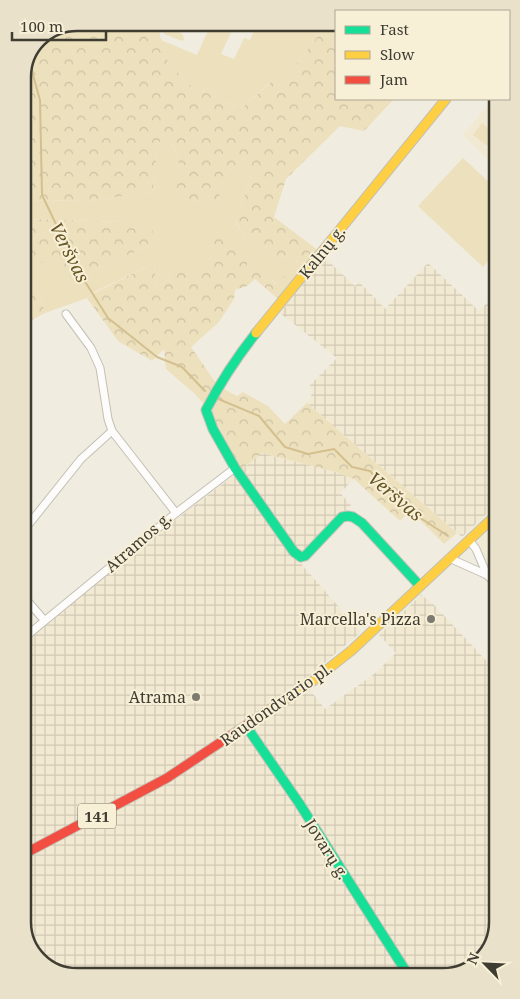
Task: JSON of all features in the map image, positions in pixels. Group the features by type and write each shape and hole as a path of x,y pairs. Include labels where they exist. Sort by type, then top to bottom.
{"street":[{"name":"Kalnų g.","path":"235,468 212,429 206,410 210,402 234,362 250,340 445,100"},
{"path":"31,522 81,459 112,431 108,419 100,368 90,348 66,314"},
{"name":"Atramos g.","path":"31,632 176,513 112,431"},
{"path":"176,513 235,468 294,552 301,557 305,556 342,517 350,516 362,523 420,586"},
{"name":"Raudondvario pl.","path":"31,850 166,778 324,673 352,650 489,521"},
{"path":"469,540 476,549 487,575"},
{"path":"449,558 487,575"},
{"path":"31,605 44,620"},
{"name":"Jovarų g.","path":"246,726 299,804 404,968"}],"shaded area":[{"path":"489,104 489,160 463,135"},
{"path":"324,257 355,286 359,282 385,309 428,263 479,311 489,301 489,512 462,537 307,403 312,394 310,385 337,358 280,313"},
{"path":"261,453 336,472 354,479 340,493 351,505 304,551 302,565 361,632 303,681 325,709 374,674 396,653 379,635 421,595 434,605 489,664 489,922 485,939 460,939 460,964 443,968 74,968 54,962 37,945 31,922 31,632"},
{"path":"489,531 489,566 479,549 478,543"}],"green space":[{"path":"160,31 168,62 188,84 241,109 271,82 280,86 320,31 335,31 335,100 393,100 364,131 340,126 286,179 274,217 319,251 306,266 293,260 272,255 265,246 247,241 235,221 252,174 244,158 226,174 217,201 207,204 182,198 172,184 180,168 174,145 160,141 154,170 153,192 88,201 31,200 31,74 36,57 41,49 54,37 68,32"},
{"path":"163,31 179,31 184,40 182,41 164,34"},
{"path":"208,31 232,31 221,54 234,59 244,38 250,40 254,31 320,31 280,86 270,82 241,109 188,84 168,62 161,40 197,55"},
{"path":"482,123 489,128 489,147 473,135"},
{"path":"160,141 174,145 180,168 172,184 182,198 207,204 217,201 226,174 244,158 252,174 235,222 247,241 265,246 272,255 293,260 306,266 291,283 277,285 262,262 247,268 221,255 206,266 191,272 183,266 172,269 168,279 156,287 154,263 94,292 87,298 45,313 41,297 31,280 33,266 52,257 59,272 72,284 99,267 154,244 133,222 31,219 31,200 88,201 153,192 154,170"},
{"path":"463,158 489,182 489,260 483,267 418,206"},
{"path":"31,219 133,222 152,227 154,244 99,267 72,284 59,272 52,258 34,266 31,273"},
{"path":"210,236 224,236 234,244 247,260 247,268 255,266 262,261 276,285 283,275 291,283 278,299 255,279 247,286 235,290 234,299 219,322 191,347 218,386 237,396 243,392 268,406 285,424 307,403 457,533 444,544 418,518 413,521 407,514 400,521 354,479 336,472 262,453 241,470 211,412 195,394 166,369 164,349 152,361 118,341 87,298 154,263 156,287 168,279 176,264 191,271 206,266 220,255 205,248 203,241"},
{"path":"31,280 41,297 45,313 31,320"}],"waterway":[{"name":"Veršvas","path":"32,71 40,100 42,195 79,272 108,318 157,357 182,367 205,391"},
{"name":"Veršvas","path":"216,398 259,416 285,447 308,454 334,449 352,467 370,471 405,508 448,536"}],"traffic: fast":[{"path":"256,333 229,370 206,410 213,429 235,468 294,552 301,557 305,556 342,517 353,517 362,523 420,586"},
{"path":"246,726 299,803 404,968"}],"traffic: slow":[{"path":"256,333 445,100"},
{"path":"251,722 313,681 352,650 489,522"}],"traffic: jam":[{"path":"31,850 167,778 251,722"}],"place":[{"name":"Marcella's Pizza","path":"431,619"},
{"name":"Atrama","path":"196,697"}]}
